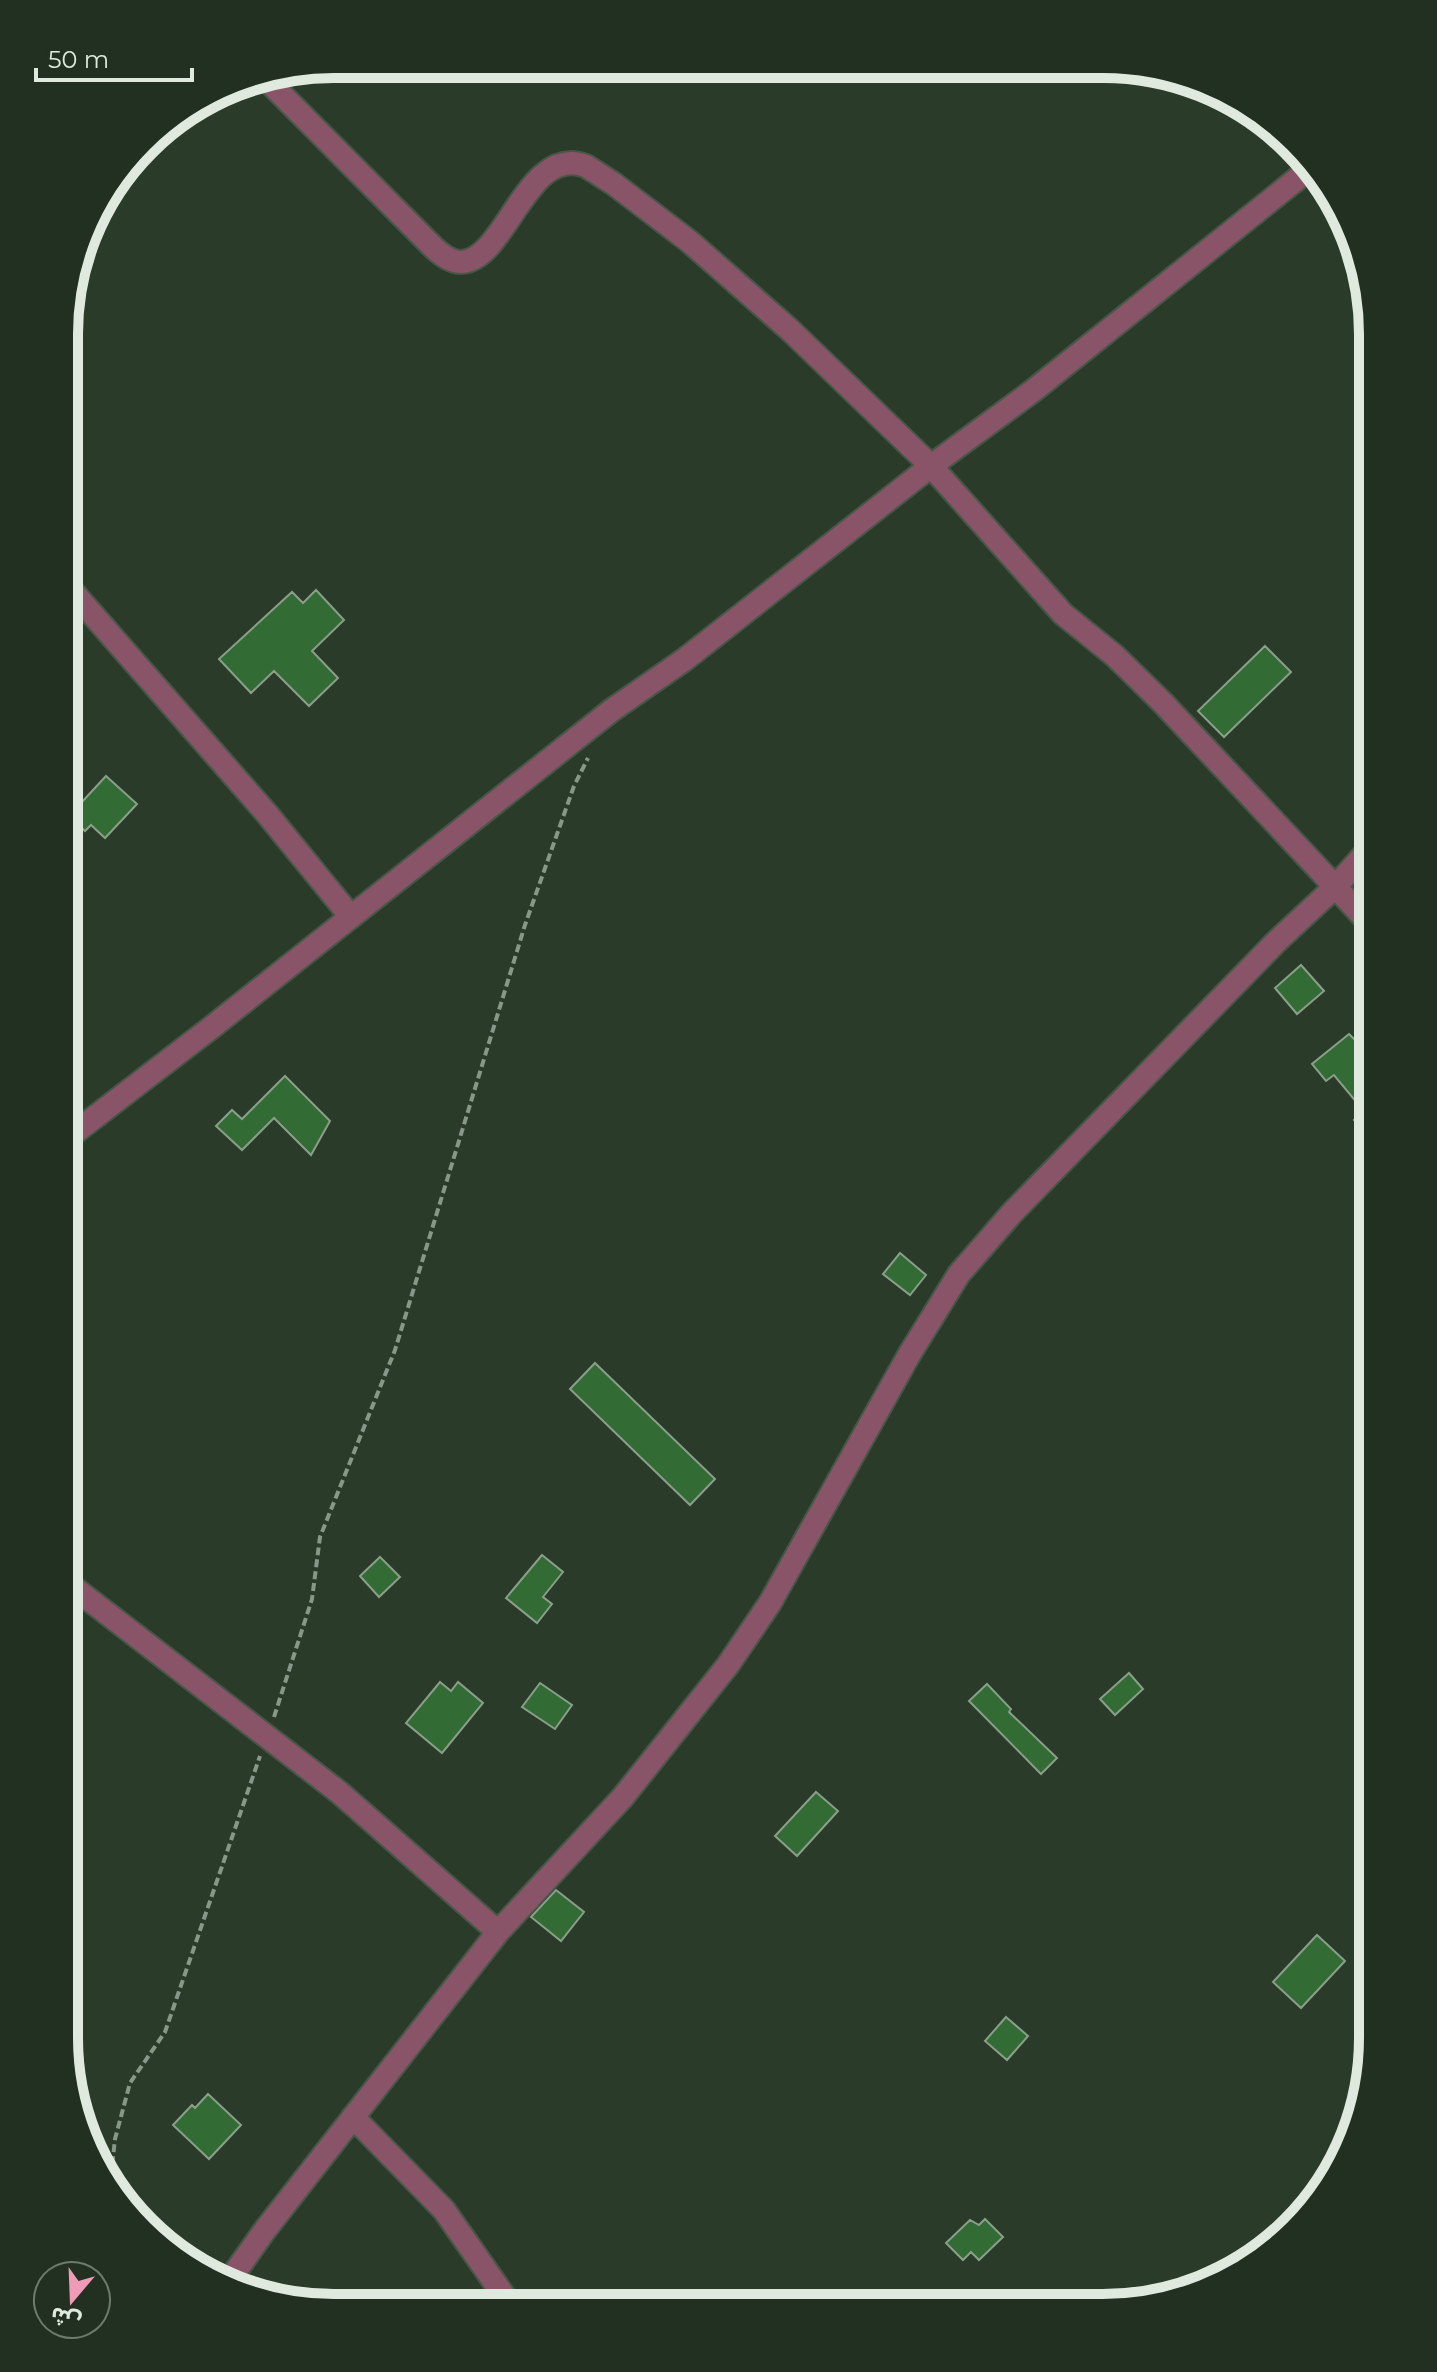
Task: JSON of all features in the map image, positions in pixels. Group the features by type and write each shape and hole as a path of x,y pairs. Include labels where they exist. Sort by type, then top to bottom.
{"street":[{"path":"273,86 430,244 452,260 470,260 484,250 531,189 559,164 577,163 593,170 690,242 790,330 931,466 1063,614 1115,656 1163,703 1359,912"},
{"path":"78,1130 612,710 684,660 931,466 1034,390 1303,174"},
{"path":"78,598 268,815 351,917"},
{"path":"234,2273 498,1932 623,1797 728,1665 770,1603 909,1355 959,1274 1054,1170 1359,861"},
{"path":"78,1591 340,1793 498,1932"},
{"path":"353,2117 444,2210 503,2294"}],"path":[{"path":"112,2166 115,2139 130,2083 165,2032 289,1676 312,1599 320,1537 395,1350 525,925 574,786 593,748"}],"building":[{"path":"316,590 344,620 312,651 338,678 309,706 274,671 251,693 219,659 292,592 303,603"},
{"path":"1265,646 1291,672 1224,737 1198,711"},
{"path":"106,776 137,804 105,838 91,825 85,831 78,824 78,806"},
{"path":"1301,965 1324,991 1297,1014 1275,988"},
{"path":"1349,1034 1359,1044 1359,1105 1334,1075 1326,1081 1312,1064"},
{"path":"285,1076 330,1121 311,1155 274,1118 242,1150 216,1126 232,1110 242,1119"},
{"path":"900,1253 926,1275 910,1295 883,1274"},
{"path":"595,1363 715,1479 690,1505 570,1389"},
{"path":"542,1555 563,1572 543,1597 552,1604 537,1623 506,1598"},
{"path":"380,1557 400,1577 379,1597 360,1576"},
{"path":"1129,1673 1143,1689 1115,1715 1100,1699"},
{"path":"440,1682 451,1691 458,1682 483,1703 442,1753 406,1723"},
{"path":"540,1683 572,1705 555,1729 522,1707"},
{"path":"987,1684 1011,1709 1009,1712 1057,1758 1041,1774 969,1701"},
{"path":"816,1792 838,1811 797,1856 775,1836"},
{"path":"556,1890 584,1912 561,1941 531,1917"},
{"path":"1317,1935 1345,1961 1301,2008 1273,1982"},
{"path":"1006,2017 1028,2036 1007,2060 985,2041"},
{"path":"208,2094 241,2125 209,2159 173,2125"},
{"path":"985,2219 1003,2237 979,2260 971,2252 963,2260 946,2243 970,2220 979,2225"}]}
